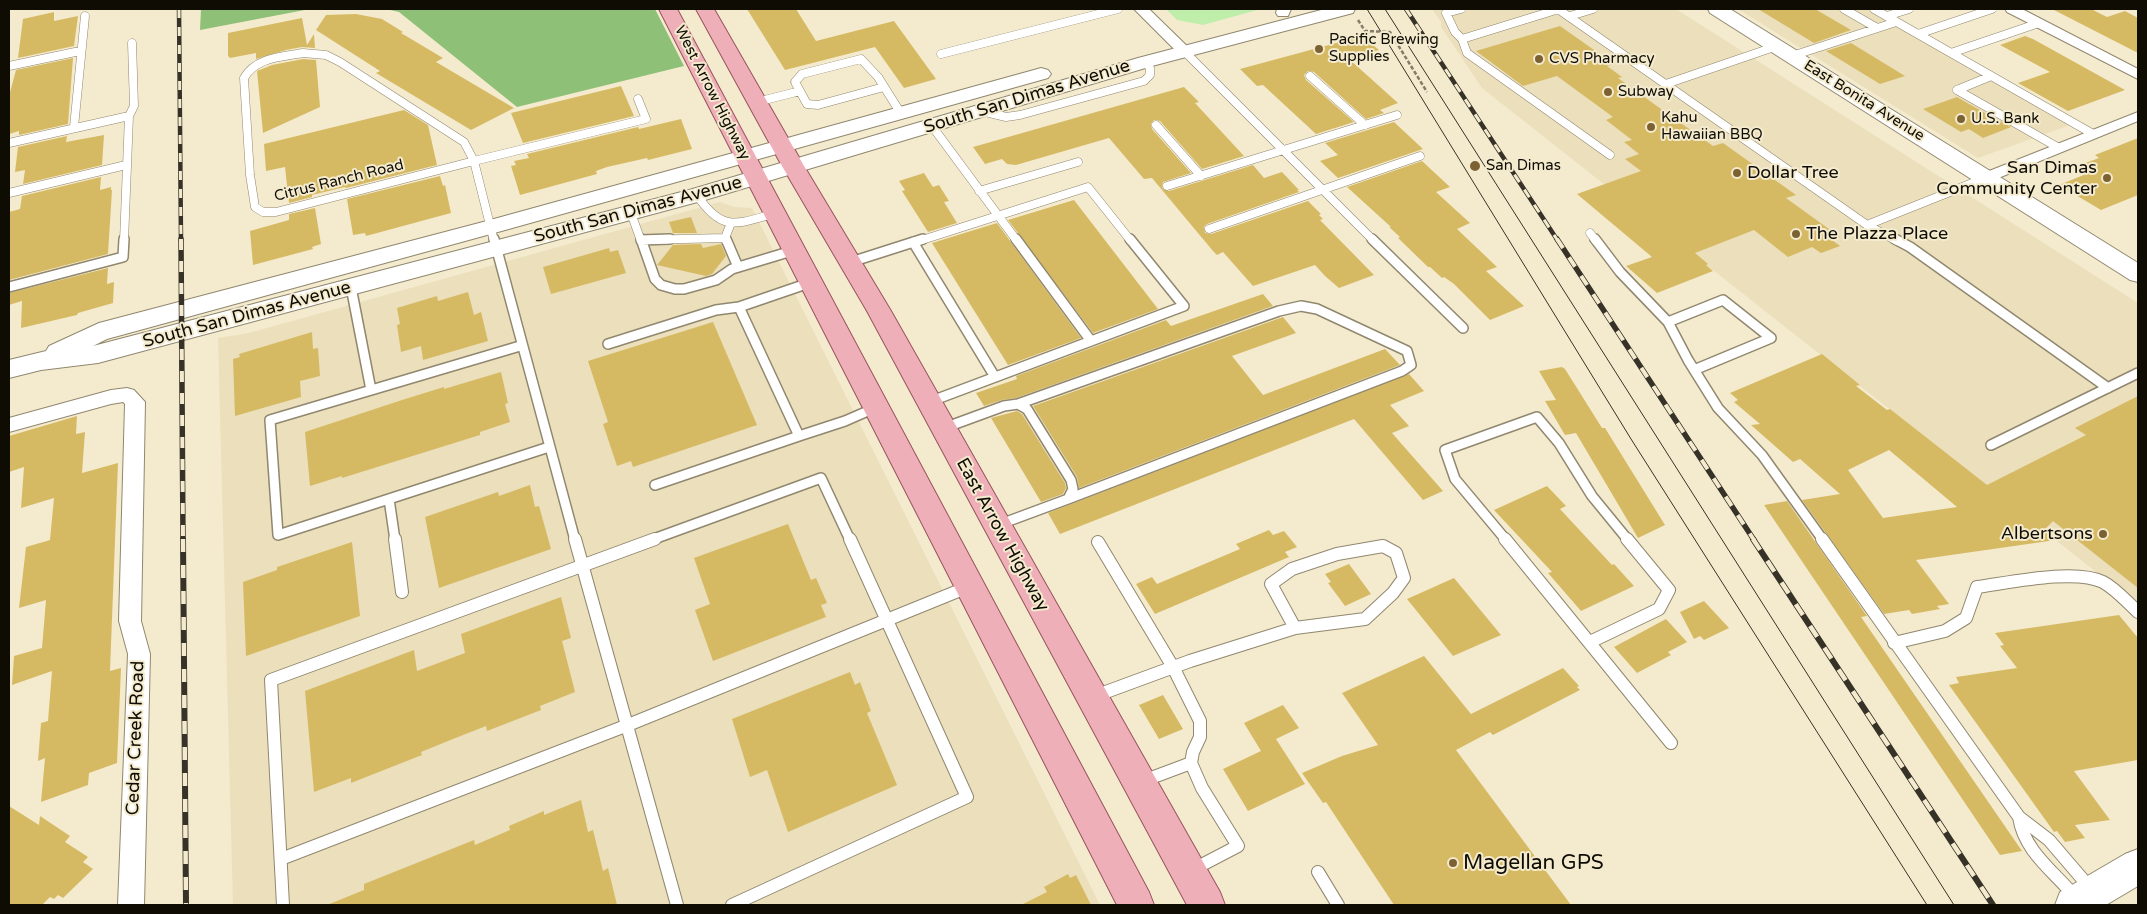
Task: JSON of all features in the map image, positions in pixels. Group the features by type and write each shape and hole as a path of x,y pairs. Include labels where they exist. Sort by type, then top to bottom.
{"main road":[{"name":"West Arrow Highway","path":"668,9 750,167"},
{"name":"West Arrow Highway","path":"705,9 793,166"},
{"name":"East Arrow Highway","path":"793,166 851,262 944,428 1207,905"},
{"path":"750,167 776,213 1136,905"}],"street":[{"path":"1141,9 1179,46"},
{"name":"East Bonita Avenue","path":"1717,9 1985,178 2135,267"},
{"path":"2012,9 2138,75"},
{"name":"South San Dimas Avenue","path":"41,360 98,332 493,237 750,167 793,166 1145,62 1202,36 1289,10"},
{"name":"South San Dimas Avenue","path":"9,369 41,360 98,354 351,287 493,237 631,213 697,195 750,167 782,144 1152,44 1179,46 1351,13"},
{"path":"1985,178 2138,116"},
{"name":"Cedar Creek Road","path":"9,425 111,396 127,395 135,402 130,621 139,654 131,905"},
{"path":"2081,900 2138,866"}],"lane":[{"path":"941,54 1118,9"},
{"path":"1462,9 1446,13 1455,32 1462,39 1466,52 1610,155"},
{"path":"1462,39 1559,9 1868,225 1910,247 2108,388"},
{"path":"1570,16 1593,9"},
{"path":"1844,9 1877,28"},
{"path":"1874,9 2093,134"},
{"path":"1887,16 1909,9"},
{"path":"1918,34 1992,9"},
{"path":"74,127 80,51 85,16"},
{"path":"1666,84 1896,22"},
{"path":"1951,53 2039,23"},
{"path":"9,287 123,257 129,116 134,106 132,43"},
{"path":"1179,46 1463,328"},
{"path":"9,66 80,51"},
{"name":"Citrus Ranch Road","path":"638,99 646,119 474,161 276,212 263,212 255,207 252,191 244,78 246,71 266,62 303,53 326,55 340,62 464,142 474,161 520,346 677,905"},
{"path":"884,87 818,105 807,104 795,82 802,74 861,59 869,65 884,87 900,112"},
{"path":"1310,76 1365,125"},
{"path":"1991,76 1957,90 2059,148"},
{"path":"758,102 800,91"},
{"path":"1167,186 1397,115"},
{"path":"9,143 129,116"},
{"path":"1156,125 1201,176"},
{"path":"932,126 997,216 1092,341"},
{"path":"1209,229 1420,156"},
{"path":"979,191 1078,162"},
{"path":"9,193 126,165"},
{"path":"1868,225 1985,178"},
{"path":"851,262 1088,187 1184,306 929,402"},
{"path":"697,195 712,216 724,222 738,223 776,213"},
{"path":"631,213 655,279 661,285 675,290 710,283 738,267 795,250"},
{"path":"731,223 725,238 738,267"},
{"path":"1590,233 1620,272 1668,322 1694,370 1718,408 1762,455 2019,817 2023,836 2035,853 2081,900"},
{"path":"641,240 725,238"},
{"path":"913,242 996,377"},
{"path":"608,344 716,310 739,307 812,282"},
{"path":"351,287 371,390"},
{"path":"1668,322 1723,300 1771,338 1694,370"},
{"path":"944,428 1004,406 1018,404 1278,311 1301,306 1317,309 1407,351 1410,365 1402,371 997,526"},
{"path":"739,307 799,436"},
{"path":"520,346 270,420 278,535 548,447"},
{"path":"1991,445 2138,373"},
{"path":"1018,404 1027,409 1071,480 1073,489 1068,499"},
{"path":"655,484 845,421 877,407"},
{"path":"1590,642 1659,609 1669,590 1592,496 1559,443 1537,417 1445,450 1455,479 1671,743"},
{"path":"283,905 271,680 821,478 888,620 967,797 732,905"},
{"path":"389,499 402,592"},
{"path":"1098,542 1173,667 1200,721 1200,737 1193,752 1192,763 1202,788 1238,846 1189,872"},
{"path":"1092,698 1173,667 1295,628 1365,620 1393,594 1404,578 1396,554 1383,546 1337,554 1292,569 1271,584 1295,628"},
{"path":"1894,643 1945,632 1966,618 1977,587 2054,577 2087,578 2102,581 2138,612"},
{"path":"281,859 628,725 971,586"},
{"path":"1139,782 1192,763"},
{"path":"1318,872 1338,905"}],"path":[{"path":"1351,13 1365,31 1390,32 1427,92"}],"shaded area":[{"path":"1432,9 1676,9 2138,303 2138,605 1482,88 1441,27 1441,22"},
{"path":"1738,9 1869,9 2070,125 1978,158"},
{"path":"720,202 734,207 752,208 1100,905 233,905 218,338 249,333"}],"green space":[{"path":"201,9 310,9 200,30"},
{"path":"386,9 655,9 684,66 517,107 399,12"},
{"path":"1166,9 1261,9 1203,25 1177,20"}],"building":[{"path":"747,9 796,9 816,41 894,21 936,79 904,88 875,47 785,70"},
{"path":"1758,9 1815,9 1851,30 1814,43"},
{"path":"2052,9 2091,9 2107,17 2125,11 2138,18 2138,53"},
{"path":"54,12 54,21 78,16 74,46 18,58 23,19"},
{"path":"356,14 382,19 403,32 401,33 443,58 436,62 514,108 471,130 376,73 380,71 316,30 326,15"},
{"path":"302,18 307,45 314,34 315,48 302,47 256,59 256,53 230,58 228,56 228,33"},
{"path":"1560,26 1614,64 1607,66 1622,77 1618,78 1654,104 1713,146 1723,143 1796,195 1786,198 1840,237 1832,240 1840,246 1821,253 1812,247 1788,257 1754,230 1695,253 1713,271 1657,293 1626,266 1652,257 1577,194 1641,171 1625,159 1639,154 1624,142 1632,140 1606,120 1613,117 1557,76 1523,86 1476,51"},
{"path":"1362,36 1379,50 1349,59 1398,103 1380,110 1384,113 1366,119 1314,72 1308,71 1304,75 1306,80 1354,122 1316,134 1263,85 1257,86 1240,69"},
{"path":"2025,36 2125,90 2068,111 2018,83 2050,72 2000,45"},
{"path":"1851,43 1905,76 1880,84 1826,51"},
{"path":"73,58 68,124 19,135 19,131 9,134 9,96 16,70"},
{"path":"303,59 316,60 320,107 263,133 257,71 272,65"},
{"path":"621,86 634,116 523,143 511,113"},
{"path":"1184,87 1199,102 1195,103 1244,156 1202,169 1160,121 1154,120 1151,124 1152,129 1191,173 1163,182 1162,187 1164,190 1169,191 1253,165 1264,178 1282,172 1299,190 1297,190 1299,192 1207,224 1204,227 1205,233 1211,234 1308,201 1321,214 1319,215 1323,219 1320,220 1374,275 1339,288 1315,265 1253,286 1223,252 1217,255 1213,251 1152,178 1144,179 1109,138 1016,165 1007,164 1002,159 985,164 973,147"},
{"name":"U.S. Bank","path":"1957,97 2011,127 1983,138 1969,129 1961,132 1923,109"},
{"path":"404,110 428,125 437,165 312,195 312,197 289,203 285,167 266,171 264,144"},
{"path":"681,119 692,149 648,160 647,158 607,167 596,171 597,174 520,195 511,166 516,165 514,161 529,158 527,154 638,127 639,129"},
{"path":"1394,122 1423,149 1338,178 1320,161 1338,155 1325,143"},
{"path":"104,135 102,165 23,184 25,170 15,172 18,147 67,136 66,142"},
{"name":"San Dimas Community Center","path":"2138,138 2138,195 2101,210 2059,185 2091,172 2080,165 2099,158 2095,155"},
{"path":"1422,161 1450,187 1436,192 1470,223 1457,229 1497,267 1486,271 1524,306 1490,320 1454,284 1444,277 1442,278 1428,267 1398,238 1400,237 1389,227 1391,227 1347,187"},
{"path":"924,173 933,187 939,185 949,201 944,202 957,223 928,232 902,191 905,190 899,181"},
{"path":"440,176 443,186 445,185 451,213 366,236 365,233 353,235 347,199"},
{"path":"101,177 100,190 111,187 112,190 108,254 9,280 9,212 20,209 22,196"},
{"path":"1074,200 1158,309 1093,333 1008,220"},
{"path":"315,208 321,244 312,247 313,249 253,265 250,231 289,220 289,214"},
{"path":"691,217 697,233 673,233 669,222"},
{"path":"997,223 1081,338 1008,365 932,243"},
{"path":"701,244 703,248 721,244 726,256 712,274 706,276 657,265 673,245"},
{"path":"609,248 610,252 618,250 626,273 551,294 543,267"},
{"path":"108,268 107,284 114,282 113,303 78,313 77,315 21,328 22,301 9,305 9,293"},
{"path":"468,292 474,315 481,312 488,341 423,360 421,346 401,352 397,325 400,324 397,308 437,296 438,301"},
{"path":"1263,294 1273,306 1016,398 984,406 976,393 1017,379 1016,376 1166,320 1171,326"},
{"path":"1283,317 1296,333 1232,356 1263,395 1385,349 1400,365 1079,488 1077,477 1033,406"},
{"path":"713,322 757,425 633,467 631,461 617,466 603,424 608,422 588,361"},
{"path":"312,332 313,349 318,348 320,376 300,381 301,397 235,416 233,359 240,357 239,354"},
{"path":"1822,354 1860,385 1856,386 1887,410 1890,409 1987,485 2086,435 2075,428 2138,396 2138,588 2053,521 2046,528 2056,540 1916,560 1949,604 1937,606 1940,609 1912,614 1909,610 1884,614 1802,500 1840,494 1800,459 1793,462 1751,425 1760,424 1734,402 1738,400 1730,393","holes":["1889,450 1957,507 1883,518 1848,470"]},
{"path":"1562,367 1602,428 1605,428 1665,525 1638,538 1576,433 1565,435 1545,401 1556,400 1539,371"},
{"path":"501,372 508,403 505,404 510,422 480,432 480,435 342,478 342,476 310,486 305,432 444,387 444,389"},
{"path":"1409,374 1424,391 1390,405 1409,426 1392,433 1443,491 1423,500 1354,419 1060,534 1048,513"},
{"path":"1017,411 1022,414 1065,483 1066,488 1063,494 1041,502 991,418"},
{"path":"77,416 76,434 85,432 82,473 118,463 110,671 121,668 117,763 89,773 88,785 41,802 45,758 38,761 41,723 48,721 52,671 12,685 14,656 42,648 46,600 19,608 26,547 50,540 54,498 21,508 24,467 9,472 9,436"},
{"path":"530,485 535,507 539,506 551,549 439,588 425,517 498,492 499,496"},
{"path":"1547,486 1566,506 1560,509 1634,586 1581,611 1548,573 1552,572 1494,510"},
{"path":"1787,501 1867,616 1861,617 2022,851 2000,855 1764,505"},
{"path":"788,524 811,580 816,578 827,603 821,605 826,617 713,661 695,610 710,604 694,558"},
{"path":"1269,530 1273,535 1284,531 1297,547 1285,552 1289,557 1155,614 1136,584 1152,577 1157,584 1240,549 1236,544"},
{"path":"352,542 360,616 246,656 243,582 277,570 277,567"},
{"path":"1349,564 1371,594 1345,606 1328,583 1331,582 1325,574"},
{"path":"1454,578 1501,635 1453,656 1407,599"},
{"path":"561,597 571,638 562,641 575,692 540,706 541,710 487,731 486,726 421,752 422,755 351,783 351,778 314,792 305,691 414,650 417,671 465,653 461,634"},
{"path":"1704,601 1729,628 1704,640 1700,636 1694,639 1680,612"},
{"path":"2119,615 2138,638 2138,760 2074,771 2110,820 2075,825 2085,838 2065,842 2057,831 2054,832 1949,685 1959,683 1956,677 2017,668 2000,646 2004,645 1995,633"},
{"path":"1666,619 1687,642 1668,652 1671,655 1637,673 1614,647"},
{"path":"1424,656 1471,714 1563,668 1579,686 1577,687 1580,690 1493,735 1490,732 1456,750 1571,905 1394,905 1326,802 1323,803 1302,773 1342,756 1378,745 1342,693"},
{"path":"850,672 855,685 860,682 871,711 867,713 897,785 788,832 767,770 750,777 732,719"},
{"path":"1163,695 1183,729 1159,739 1139,705"},
{"path":"1283,705 1299,728 1276,739 1305,784 1248,811 1223,769 1261,751 1244,723"},
{"path":"581,800 588,832 593,830 603,871 608,868 617,905 327,905 364,890 364,884 474,840 475,845 510,830 509,826 544,811 544,815"},
{"path":"9,806 39,825 40,816 70,836 65,842 88,857 83,862 93,869 63,898 58,895 54,899 50,897 42,905 9,905"},
{"path":"1068,874 1070,878 1076,875 1091,905 1021,905 1047,892 1044,887"}],"tram line":[{"path":"1367,9 1631,439 1927,905"},
{"path":"1385,9 1954,905"}],"railway":[{"path":"179,9 181,241"},
{"path":"1406,9 1558,241"},
{"path":"181,239 183,540"},
{"path":"1557,239 1754,540"},
{"path":"183,539 186,905"},
{"path":"1753,539 1993,905"}],"place":[{"name":"Pacific Brewing Supplies","path":"1319,49"},
{"name":"CVS Pharmacy","path":"1539,59"},
{"name":"Subway","path":"1608,92"},
{"name":"U.S. Bank","path":"1961,119"},
{"name":"Kahu Hawaiian BBQ","path":"1651,127"},
{"name":"San Dimas","path":"1475,166"},
{"name":"Dollar Tree","path":"1737,173"},
{"name":"San Dimas Community Center","path":"2107,178"},
{"name":"The Plazza Place","path":"1796,234"},
{"name":"Albertsons","path":"2103,534"},
{"name":"Magellan GPS","path":"1453,863"}]}
